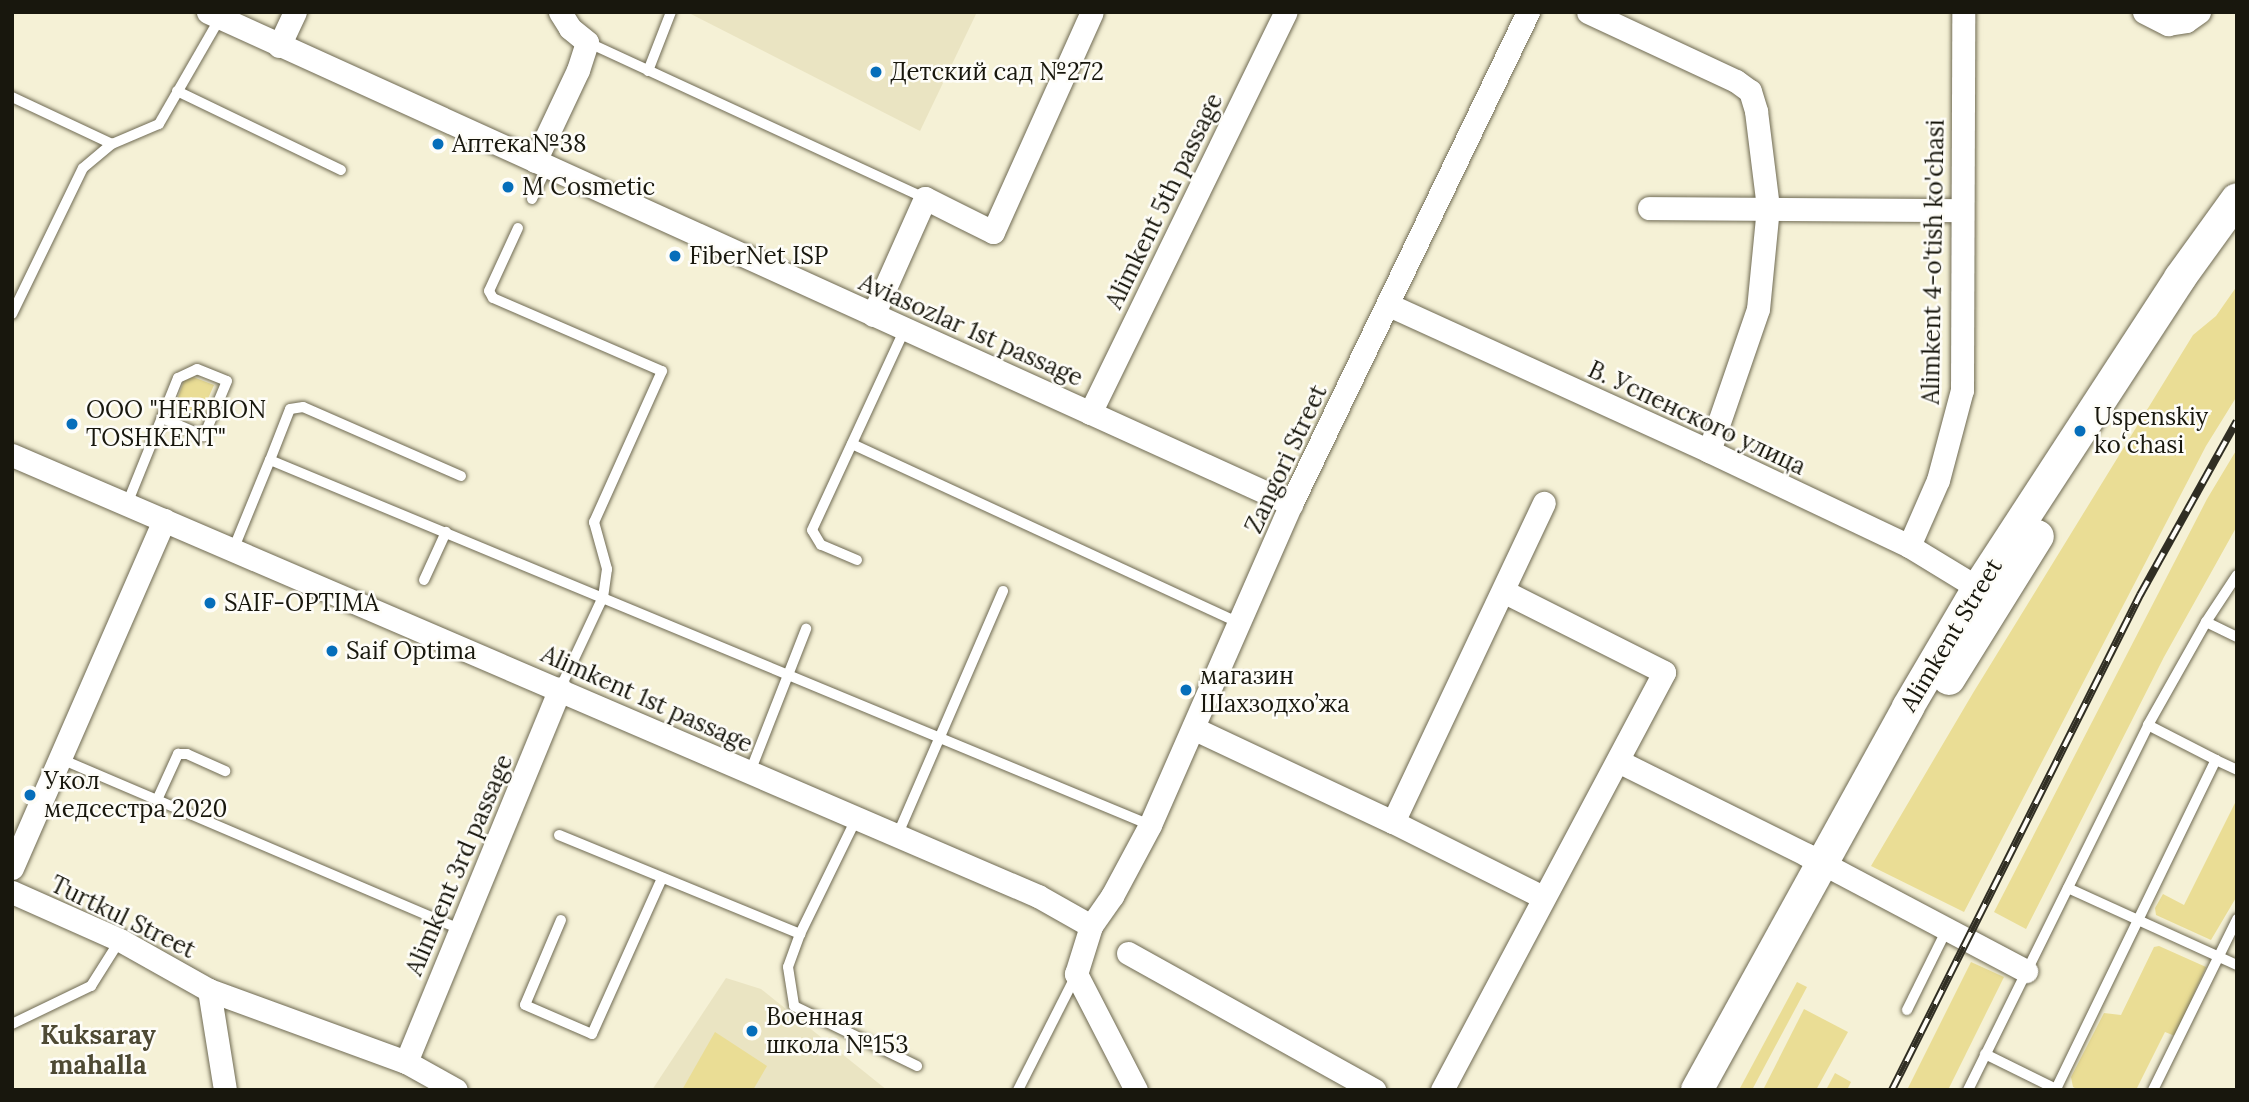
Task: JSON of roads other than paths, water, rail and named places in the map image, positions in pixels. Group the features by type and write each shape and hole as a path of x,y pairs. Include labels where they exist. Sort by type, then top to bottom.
{"main road":[{"name":"Alimkent Street","path":"1719,1090 1830,867 1978,589 2180,278 2237,199"},
{"name":"Alimkent Street","path":"1697,1090 1830,867 2014,573 2184,306 2237,234"}],"street":[{"path":"279,46 295,12"},
{"path":"541,164 587,42 570,29 560,12"},
{"path":"873,315 925,198 993,232 1092,12"},
{"name":"Alimkent 5th passage","path":"1090,413 1286,12"},
{"name":"Zangori Street","path":"1091,926 1112,896 1150,825 1195,729 1291,505 1528,12"},
{"path":"1588,12 1736,81 1750,91 1756,111 1768,207 1758,309 1709,451"},
{"name":"Alimkent 4-o'tish ko'chasi","path":"1909,546 1938,480 1962,390 1960,210 1963,12"},
{"path":"2144,12 2168,24 2186,21 2199,12"},
{"name":"Aviasozlar 1st passage","path":"214,15 1291,505"},
{"path":"1649,208 1960,210"},
{"name":"В. Успенского улица","path":"1389,305 1909,546 1978,589"},
{"name":"Alimkent 1st passage","path":"14,461 127,504 1038,895 1091,926"},
{"path":"1393,822 1545,503"},
{"path":"12,868 164,520"},
{"path":"1442,1090 1664,672 1503,591"},
{"name":"Alimkent 3rd passage","path":"406,1062 560,689"},
{"path":"1195,729 1544,897"},
{"path":"1618,761 1830,867 1946,931 2026,971"},
{"name":"Turtkul Street","path":"12,892 120,940 209,990 406,1062 456,1090"},
{"path":"1091,926 1076,974 1136,1090"},
{"path":"1128,953 1374,1090"},
{"name":"Turtkul Street","path":"209,990 225,1090"}],"lane":[{"path":"648,71 671,12"},
{"path":"12,314 83,168 112,144 159,124 214,15"},
{"path":"587,42 925,198"},
{"path":"177,92 341,170"},
{"path":"12,97 112,144"},
{"path":"532,199 541,164"},
{"path":"518,229 489,291 493,298 662,371 594,522 607,569 603,597 560,689"},
{"path":"857,560 821,545 812,530 905,329"},
{"path":"127,504 178,378 197,369 227,381 204,436 162,418"},
{"path":"233,550 289,409 303,407 461,476"},
{"path":"852,444 1240,623"},
{"path":"270,460 1150,825"},
{"path":"424,580 446,532"},
{"path":"1968,1090 2148,725 2206,622 2237,575"},
{"path":"897,836 1003,591"},
{"path":"2206,622 2237,637"},
{"path":"750,772 806,629"},
{"path":"2148,725 2237,770"},
{"path":"158,800 178,754 187,754 225,771"},
{"path":"61,759 460,929"},
{"path":"1985,1054 2057,1089 2216,760"},
{"path":"856,819 800,934 788,967 794,1006 917,1066"},
{"path":"558,835 800,934"},
{"path":"561,920 525,1005 592,1034 662,878"},
{"path":"2068,888 2237,965"},
{"path":"2153,1090 2237,919"},
{"path":"1907,1010 1946,931"},
{"path":"12,1024 91,986 120,940"},
{"path":"1018,1090 1076,974"}],"railway":[{"path":"1892,1090 2140,595 2237,421"}],"place":[{"name":"Детский сад №272","path":"876,72"},
{"name":"Аптека№38","path":"438,144"},
{"name":"M Cosmetic","path":"508,187"},
{"name":"FiberNet ISP","path":"675,256"},
{"name":"ООО \"HERBION TOSHKENT\"","path":"72,424"},
{"name":"Uspenskiy koʻchasi","path":"2080,431"},
{"name":"SAIF-OPTIMA","path":"210,603"},
{"name":"Saif Optima","path":"332,651"},
{"name":"магазин Шахзодхо’жа","path":"1186,690"},
{"name":"Укол медсестра 2020","path":"30,795"},
{"name":"Военная школа №153","path":"752,1031"}],"district":[{"name":"Kuksaray mahalla","path":"98,1050"}]}
